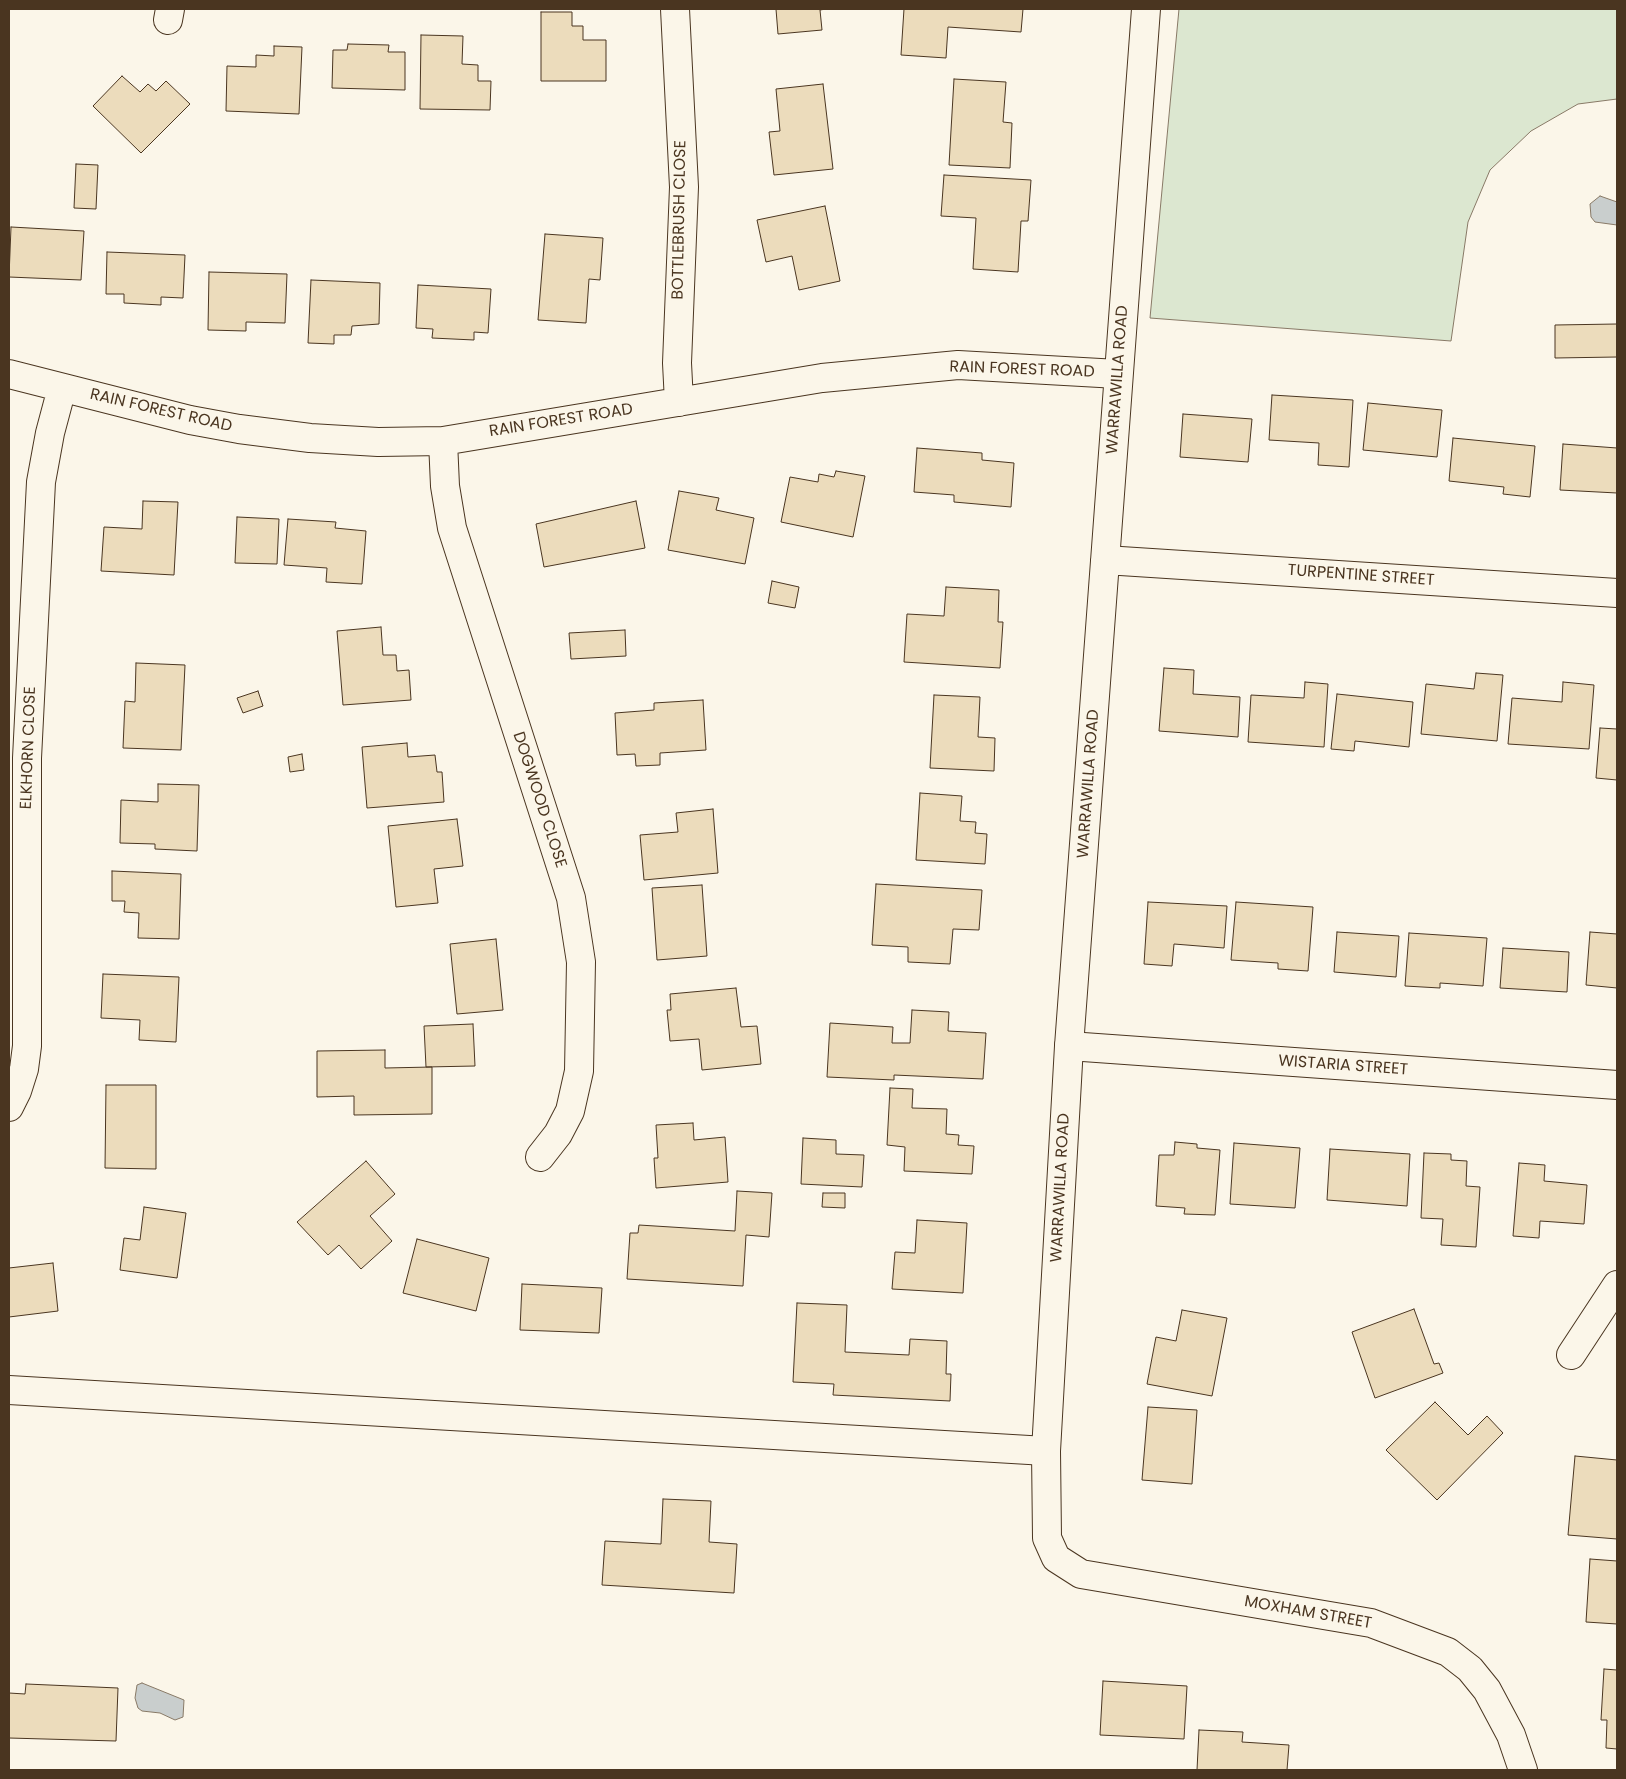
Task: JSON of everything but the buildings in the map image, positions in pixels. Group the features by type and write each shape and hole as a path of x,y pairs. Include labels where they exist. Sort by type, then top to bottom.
{"street":[{"name":"BOTTLEBRUSH CLOSE","path":"675,9 684,187 677,363 679,402"},
{"name":"WARRAWILLA ROAD","path":"1056,1558 1047,1538 1046,1451 1069,1046 1146,9"},
{"name":"RAIN FOREST ROAD","path":"9,374 190,420 239,429 310,438 378,442 443,440 822,378 958,365 1118,374"},
{"name":"ELKHORN CLOSE","path":"9,1107 18,1091 27,1046 27,758 41,482 50,433 62,388"},
{"name":"DOGWOOD CLOSE","path":"443,440 445,486 452,528 571,898 581,962 579,1071 570,1111 558,1134 540,1158"},
{"name":"TURPENTINE STREET","path":"1105,560 1617,593"},
{"name":"WISTARIA STREET","path":"1069,1046 1617,1085"},
{"path":"1571,1355 1617,1284"},
{"path":"9,1390 1046,1451"},
{"name":"MOXHAM STREET","path":"1056,1558 1081,1574 1371,1623 1448,1652 1470,1669 1487,1690 1511,1735 1524,1770"}],"green space":[{"path":"1179,9 1617,9 1617,99 1578,104 1531,131 1490,170 1468,222 1451,341 1150,318"}],"shaded area":[{"path":"1600,196 1617,202 1617,225 1595,222 1591,217 1590,204"},
{"path":"142,1683 184,1700 183,1717 175,1720 160,1713 142,1711 138,1708 135,1698 137,1685"}]}
